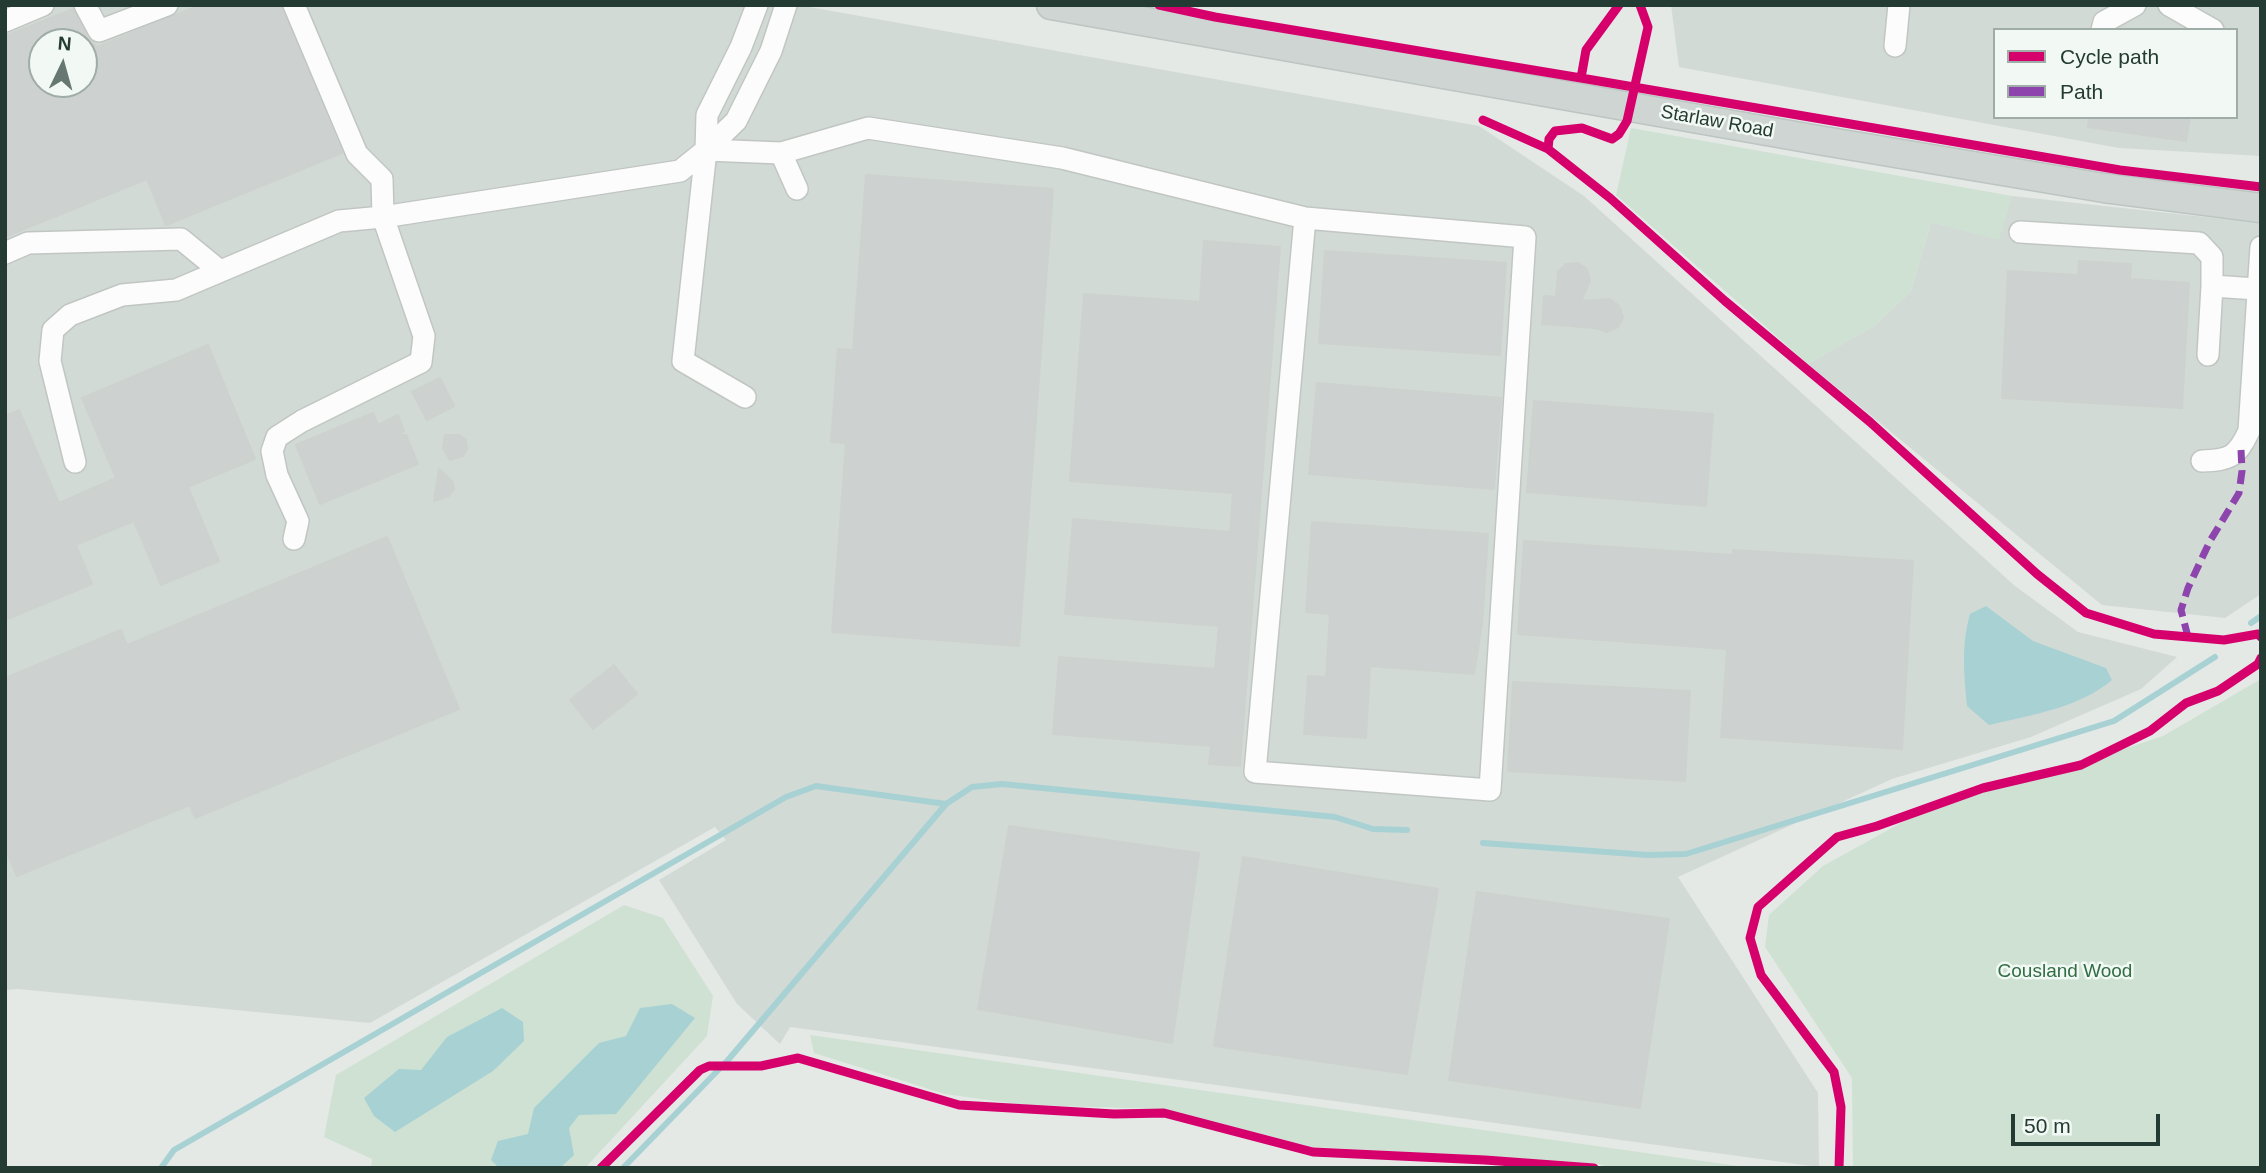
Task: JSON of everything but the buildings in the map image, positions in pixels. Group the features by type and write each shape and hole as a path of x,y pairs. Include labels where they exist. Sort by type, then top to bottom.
{"main road":[{"name":"Starlaw Road","path":"1051,5 2104,188 2261,208"}],"lane":[{"path":"5,21 43,5"},
{"path":"85,5 99,31 167,5"},
{"path":"294,5 357,154 382,179 383,217 424,336 421,362 277,436 272,451 277,475 298,521 294,540"},
{"path":"745,397 683,361 706,150 707,115 741,47 757,5"},
{"path":"75,462 50,361 53,330 70,315 122,295 176,290 339,221 383,217 680,172 736,121 771,51 786,5"},
{"path":"1895,46 1899,5"},
{"path":"2102,28 2104,22 2135,5"},
{"path":"2169,5 2209,28"},
{"path":"706,150 781,153 869,128 1062,158 1306,218 1525,237 1490,790 1255,772 1306,218"},
{"path":"781,153 797,189"},
{"path":"2020,232 2199,243 2212,257 2208,355"},
{"path":"5,253 28,243 181,239 220,271"},
{"path":"2202,461 2222,460 2241,450 2249,431 2256,369 2261,247"},
{"path":"2212,286 2258,289"}],"shaded area":[{"path":"5,5 798,5 1479,126 1584,196 2015,586 2078,632 2177,657 2141,689 2031,737 1892,779 1678,877 1818,1093 1819,1167 790,1027 780,1044 737,1004 659,880 726,840 715,827 370,1023 18,989 5,990"},
{"path":"1671,5 2261,5 2261,156 2119,148 1679,67"},
{"path":"2012,196 2261,223 2261,594 2225,618 2102,605 1808,364 1875,325 1911,291 1931,222 1998,239"}],"green space":[{"path":"1631,128 2012,196 1999,240 1931,222 1911,291 1875,325 1808,364 1616,195"},
{"name":"Cousland Wood","path":"2261,679 2261,1168 1853,1168 1852,1078 1765,947 1769,915 1823,866 1928,808 2063,769 2163,736"},
{"path":"624,905 663,918 713,996 707,1036 585,1168 371,1168 372,1159 324,1137 336,1075"},
{"path":"810,1035 1752,1168 1611,1168 1599,1164 1486,1156 1313,1147 1163,1109 1025,1105 945,1094 814,1053"}],"water":[{"path":"1986,606 2033,641 2106,668 2112,680 2099,690 2070,704 1989,725 1967,706 1964,671 1965,638 1970,614"},
{"path":"672,1004 695,1018 616,1114 579,1115 569,1128 574,1155 560,1168 499,1168 491,1160 498,1141 528,1134 534,1108 599,1043 626,1036 640,1008"},
{"path":"502,1008 523,1022 524,1041 493,1071 395,1132 374,1116 364,1098 399,1069 421,1070 447,1037"}],"waterway":[{"path":"2251,623 2261,616"},
{"path":"1483,843 1648,855 1686,854 2114,721 2215,657"},
{"path":"161,1168 174,1150 786,797 816,786 946,804 972,787 1002,784 1335,817 1373,829 1407,830"},
{"path":"623,1168 728,1060 946,804"}],"marked path":[{"path":"2188,637 2181,610 2210,541 2239,493 2241,450"}],"cycle path":[{"path":"1159,5 1215,17 1581,78"},
{"path":"1619,5 1586,50 1581,78 2120,170 2261,187"},
{"path":"1548,149 1549,139 1555,131 1582,128 1612,139 1619,134 1627,121 1648,27 1640,5"},
{"path":"1483,120 1548,149 1610,198 1725,301 1870,422 2037,574 2086,613 2154,634 2224,640 2258,634 2261,637"},
{"path":"1839,1168 1841,1107 1834,1072 1761,975 1750,938 1758,907 1837,837 1877,826 1983,788 2081,765 2150,731 2186,703 2218,691 2258,664 2261,658"},
{"path":"601,1168 700,1070 709,1066 761,1066 798,1058 959,1105 1114,1114 1164,1113 1313,1152 1594,1168"}]}
